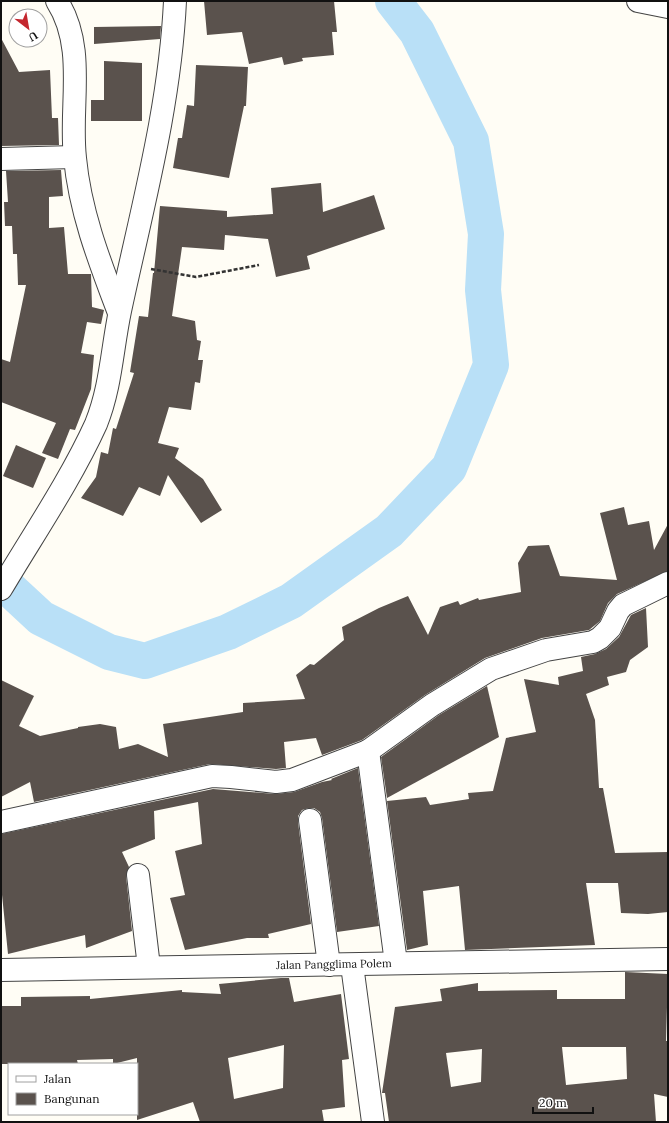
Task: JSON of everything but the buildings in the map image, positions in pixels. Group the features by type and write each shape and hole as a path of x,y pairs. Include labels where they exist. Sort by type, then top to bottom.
{"street":[{"path":"57,1 71,29 74,48 74,157 78,183 89,228 100,262 120,313"},
{"path":"1,589 81,454 96,423 105,399 120,313 152,169 168,86 173,48 175,1"},
{"path":"638,1 668,8"},
{"path":"1,159 74,157"},
{"path":"1,822 212,776 276,782 292,780 368,752 432,705 492,669 546,650 593,642 600,638 610,628 618,611 623,605 668,583"},
{"path":"368,752 396,963"},
{"path":"310,820 329,965"},
{"path":"138,875 149,967"},
{"name":"Jalan Pangglima Polem","path":"1,970 668,959"},
{"path":"352,965 373,1122"}],"path":[{"path":"131,265 196,277 259,266"}],"waterway":[{"path":"1,581 41,618 109,652 145,661 228,632 291,601 389,531 449,468 491,365 483,290 486,234 471,141 417,32 393,1"}]}
